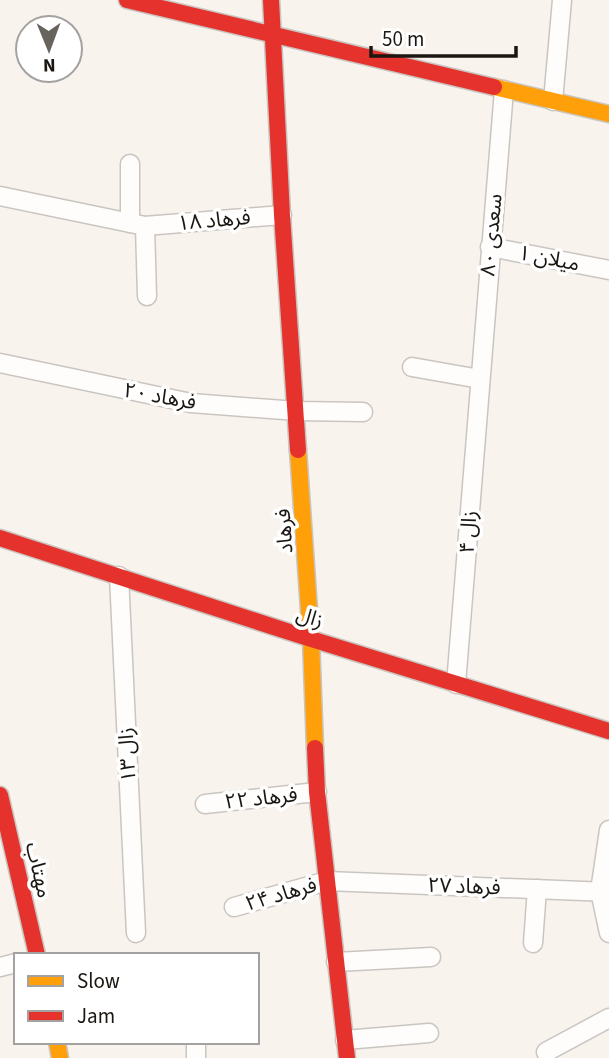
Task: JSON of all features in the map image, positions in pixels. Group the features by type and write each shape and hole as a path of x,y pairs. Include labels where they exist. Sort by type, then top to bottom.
{"street":[{"path":"127,0 609,114"},
{"name":"فرهاد","path":"271,0 282,215 311,639 317,792 346,1049"},
{"path":"553,101 562,0"},
{"name":"سعدی ۸۰","path":"480,379 504,90"},
{"path":"130,164 147,296"},
{"name":"فرهاد ۱۸","path":"0,196 137,224 282,215"},
{"name":"میلان ۱","path":"490,247 609,270"},
{"name":"فرهاد ۲۰","path":"0,363 191,404 363,412"},
{"path":"412,367 480,379"},
{"name":"زال ۴","path":"456,684 480,379"},
{"name":"زال","path":"0,538 311,639 609,731"},
{"name":"زال ۱۳","path":"119,576 136,933"},
{"name":"فرهاد ۲۲","path":"205,804 317,792"},
{"name":"مهتاب","path":"0,795 37,953"},
{"path":"609,830 605,891 609,933"},
{"name":"فرهاد ۲۷","path":"327,881 605,891"},
{"name":"فرهاد ۲۴","path":"234,907 327,881"},
{"path":"533,943 537,889"},
{"path":"336,962 430,957"},
{"path":"545,1052 609,1018"},
{"path":"346,1049 429,1033"}],"traffic: slow":[{"path":"494,87 609,114"},
{"path":"298,450 311,639 315,748"},
{"path":"57,1044 60,1058"}],"traffic: jam":[{"path":"127,0 494,87"},
{"path":"271,0 298,450"},
{"path":"0,538 311,639 609,731"},
{"path":"315,748 317,792 347,1058"},
{"path":"0,795 37,953"}]}
